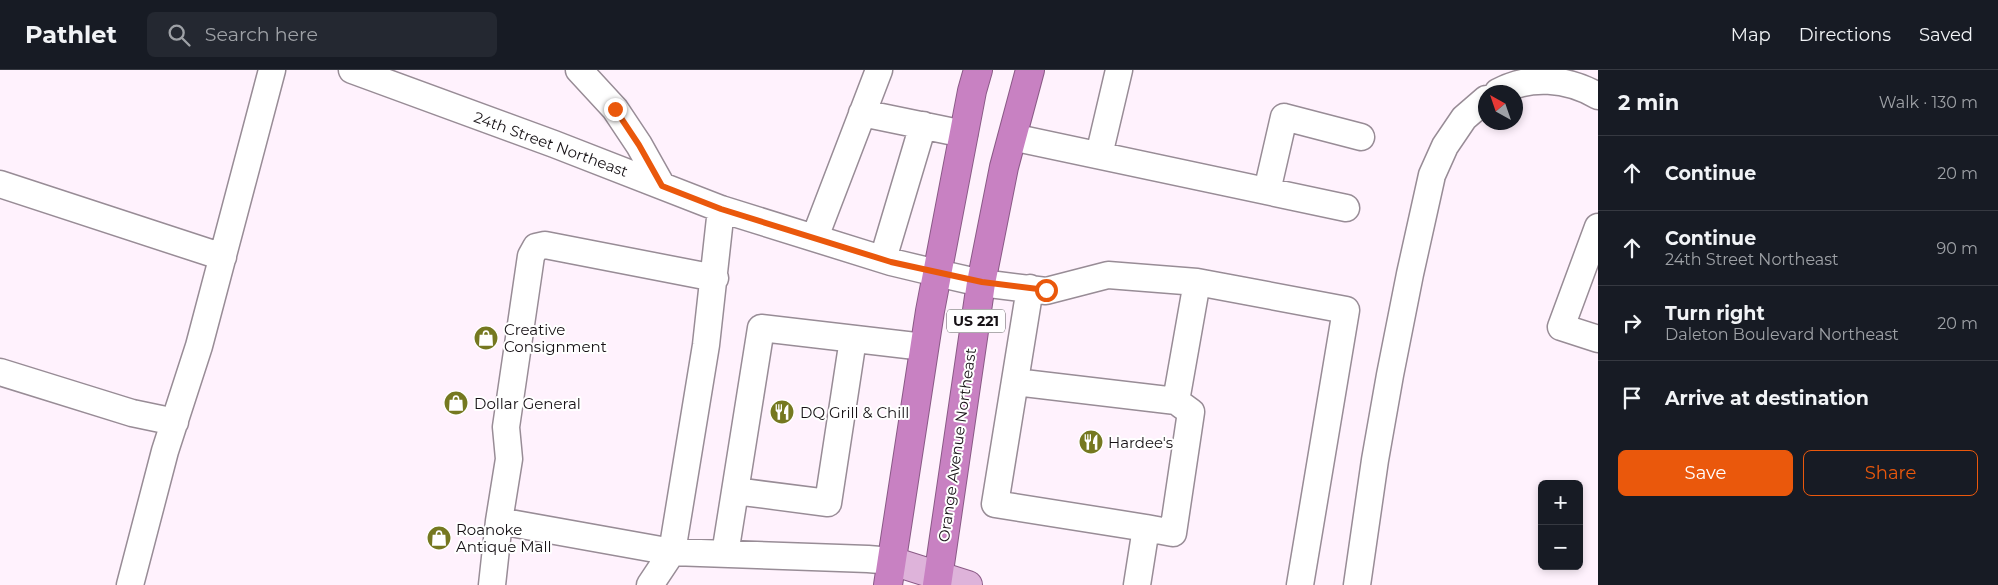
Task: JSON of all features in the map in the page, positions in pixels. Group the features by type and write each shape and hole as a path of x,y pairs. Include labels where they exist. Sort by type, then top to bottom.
{"highway":[{"name":"US 221","path":"890,573 924,347 978,70"},
{"name":"Orange Avenue Northeast","path":"937,580 982,282 1004,167 1030,70"}],"main road":[{"path":"890,573 968,585"}],"street":[{"path":"130,585 175,422 199,346 272,70"},
{"name":"24th Street Northeast","path":"352,70 721,209 883,259 937,273 982,282 1046,290 1108,274 1197,282 1346,310 1300,585"},
{"path":"579,70 615,109 639,145 662,186"},
{"path":"815,237 879,70"},
{"path":"1099,155 1119,70"},
{"path":"1517,85 1525,82 1549,80 1572,84 1598,96"},
{"path":"1357,585 1375,460 1390,375 1432,175 1445,146 1464,118 1478,106"},
{"path":"862,113 964,134"},
{"path":"1268,191 1284,117 1361,137"},
{"path":"883,259 923,125"},
{"path":"1012,137 1346,208"},
{"path":"0,184 223,257"},
{"path":"650,585 672,552 706,345 715,278 721,209"},
{"path":"1598,227 1560,327 1598,339"},
{"path":"492,585 499,521 509,459 506,427 531,256 536,247 545,245 715,278"},
{"path":"1176,401 1197,282"},
{"path":"1015,382 1176,401 1191,412 1173,532 995,504 1030,288"},
{"path":"725,554 761,328 924,347"},
{"path":"735,491 828,503 854,339"},
{"path":"0,372 132,413 175,422"},
{"path":"499,521 672,552 868,559 890,573"},
{"path":"1137,585 1146,528"}],"place":[{"name":"Creative Consignment","path":"486,338"},
{"name":"Dollar General","path":"456,403"},
{"name":"DQ Grill & Chill","path":"782,412"},
{"name":"Hardee's","path":"1091,442"},
{"name":"Roanoke Antique Mall","path":"439,538"}],"route":[{"path":"615,109 639,145 662,186 721,209 891,262 982,282 1046,290"}]}
